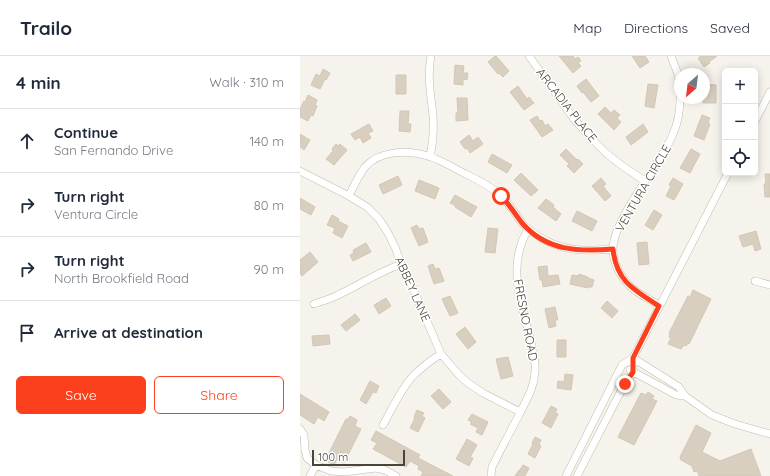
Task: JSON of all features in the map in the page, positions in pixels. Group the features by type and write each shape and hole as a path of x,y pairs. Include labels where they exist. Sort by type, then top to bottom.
{"street":[{"path":"430,157 434,124 430,84 431,56"},
{"name":"ARCADIA PLACE","path":"529,56 571,114 590,137 621,165 646,181"},
{"path":"671,56 676,68"},
{"path":"758,115 770,92"},
{"name":"VENTURA CIRCLE","path":"659,306 629,286 620,274 613,249 619,226 673,134 678,119 679,104"},
{"path":"349,196 359,175 371,162 387,154 422,154 481,182 496,191 506,201 522,223 545,240 563,248 581,251 613,249"},
{"name":"ABBEY LANE","path":"300,171 367,207 381,222 395,247 401,264 442,354 460,376 468,383 483,393 520,412"},
{"path":"577,476 620,393 633,372 633,358 726,176"},
{"name":"FRESNO ROAD","path":"491,476 492,467 530,395 533,386 535,364 517,284 516,273 517,260 521,245 525,234 529,229"},
{"path":"314,304 338,296 367,279 401,264"},
{"path":"755,281 770,285"},
{"path":"383,425 403,389 411,378 442,354"},
{"path":"566,476 622,365 633,358"},
{"path":"633,358 680,387 685,396 712,415 735,424 770,434"},
{"path":"622,365 676,395 685,396"},
{"path":"300,429 304,436 307,458 316,465 331,471 344,472 376,468 385,470 396,476"},
{"path":"310,476 316,465"}],"building":[{"path":"495,56 509,71 503,77 499,73 498,74 488,62"},
{"path":"559,56 573,56 575,59 578,57 581,61 578,63 581,66 573,73"},
{"path":"632,56 645,56 649,62 640,68"},
{"path":"701,56 717,56 704,67 698,58"},
{"path":"455,65 464,66 463,73 468,73 467,80 463,79 463,85 454,84"},
{"path":"323,69 330,73 320,89 311,85 316,74 320,76"},
{"path":"396,75 406,75 406,94 396,94"},
{"path":"586,79 599,96 591,102 577,86"},
{"path":"648,84 658,85 654,108 645,106"},
{"path":"710,84 716,85 716,103 710,103"},
{"path":"518,86 527,99 529,97 534,103 524,110 510,92"},
{"path":"308,95 317,100 315,105 317,106 313,116 311,115 308,121 300,117 300,109"},
{"path":"457,98 467,98 468,120 456,121 456,113 458,113"},
{"path":"605,107 611,113 614,110 620,115 617,118 621,122 614,130 598,114"},
{"path":"400,111 409,111 408,124 411,124 410,132 399,131"},
{"path":"702,115 710,118 708,123 710,124 704,140 694,136"},
{"path":"537,116 540,121 542,120 545,126 548,124 553,130 542,137 530,120"},
{"path":"369,124 373,131 368,133 371,138 363,143 360,137 355,140 351,134"},
{"path":"643,124 648,132 631,145 626,137"},
{"path":"300,134 310,140 304,150 300,147"},
{"path":"469,135 473,141 478,137 483,144 470,153 460,142"},
{"path":"336,144 338,146 340,144 347,150 334,165 326,159 333,151 332,149"},
{"path":"566,149 583,164 574,173 567,166 569,164 560,155"},
{"path":"691,149 700,154 690,173 680,168"},
{"path":"492,154 512,165 507,173 488,162"},
{"path":"521,173 538,190 531,196 514,180"},
{"path":"765,174 770,174 770,197 765,197"},
{"path":"398,176 402,185 383,194 379,185"},
{"path":"601,178 606,184 603,186 611,196 605,201 592,186"},
{"path":"673,178 683,184 674,200 666,196"},
{"path":"419,180 439,188 435,199 415,191"},
{"path":"455,195 477,207 471,217 450,203"},
{"path":"300,198 315,207 311,215 300,209"},
{"path":"546,199 554,205 553,207 561,214 556,221 538,208"},
{"path":"654,210 662,215 653,230 645,225"},
{"path":"577,211 597,221 592,231 572,221"},
{"path":"332,215 339,219 338,221 348,226 342,238 333,233 335,228 327,225"},
{"path":"417,225 419,229 423,228 428,242 419,246 411,228"},
{"path":"488,228 498,229 495,253 485,252"},
{"path":"756,231 761,249 755,251 753,244 743,247 739,236"},
{"path":"647,242 649,264 639,265 637,243"},
{"path":"366,243 371,252 353,261 350,255 354,253 353,250"},
{"path":"310,252 318,262 302,276 300,273 300,260"},
{"path":"433,264 435,269 439,268 444,281 434,284 428,266"},
{"path":"547,266 548,276 558,275 560,284 543,287 542,280 540,280 538,267"},
{"path":"579,274 594,280 592,287 588,288 570,284 572,275 579,276"},
{"path":"693,290 711,299 689,344 688,343 686,346 684,345 681,349 668,344 671,338 669,337 669,333 688,296 690,297"},
{"path":"450,296 458,313 450,316 442,299"},
{"path":"386,298 391,306 379,314 374,305"},
{"path":"607,301 618,311 612,318 601,308"},
{"path":"555,307 558,320 555,320 556,326 549,328 545,309"},
{"path":"355,314 360,320 346,331 341,325"},
{"path":"465,327 476,342 468,349 456,334"},
{"path":"329,335 330,344 313,346 312,336"},
{"path":"557,340 566,340 566,357 557,357"},
{"path":"508,357 513,376 501,379 496,359"},
{"path":"565,374 573,375 571,390 557,388 558,381 564,382"},
{"path":"370,381 379,386 376,393 373,392 366,404 360,400"},
{"path":"439,389 451,402 443,409 431,396"},
{"path":"648,392 654,396 652,399 657,401 634,445 618,437 641,393 646,395"},
{"path":"300,394 329,412 324,421 318,417 314,424 300,415"},
{"path":"551,406 557,409 555,413 558,414 551,428 542,423"},
{"path":"417,410 424,413 422,416 425,418 418,432 410,428"},
{"path":"472,414 488,422 482,435 476,432 478,428 470,424 472,422 468,420"},
{"path":"350,416 357,420 355,426 361,429 344,463 337,459 334,465 327,461 329,458 327,457 346,419"},
{"path":"696,425 711,433 702,452 720,461 751,449 761,476 699,476 697,471 694,472 692,466 681,460 680,457"},
{"path":"376,431 420,455 418,458 453,476 421,476 423,472 418,469 419,466 410,461 406,467 373,449 377,443 371,440"},
{"path":"535,437 541,440 539,444 541,446 535,458 528,454"},
{"path":"467,439 477,445 470,457 473,458 469,466 456,459"},
{"path":"523,465 529,468 525,476 515,476 520,470"}],"route":[{"path":"501,196 522,223 536,235 554,245 581,251 613,249 620,274 629,286 659,306 633,358 633,372 625,384"}]}
